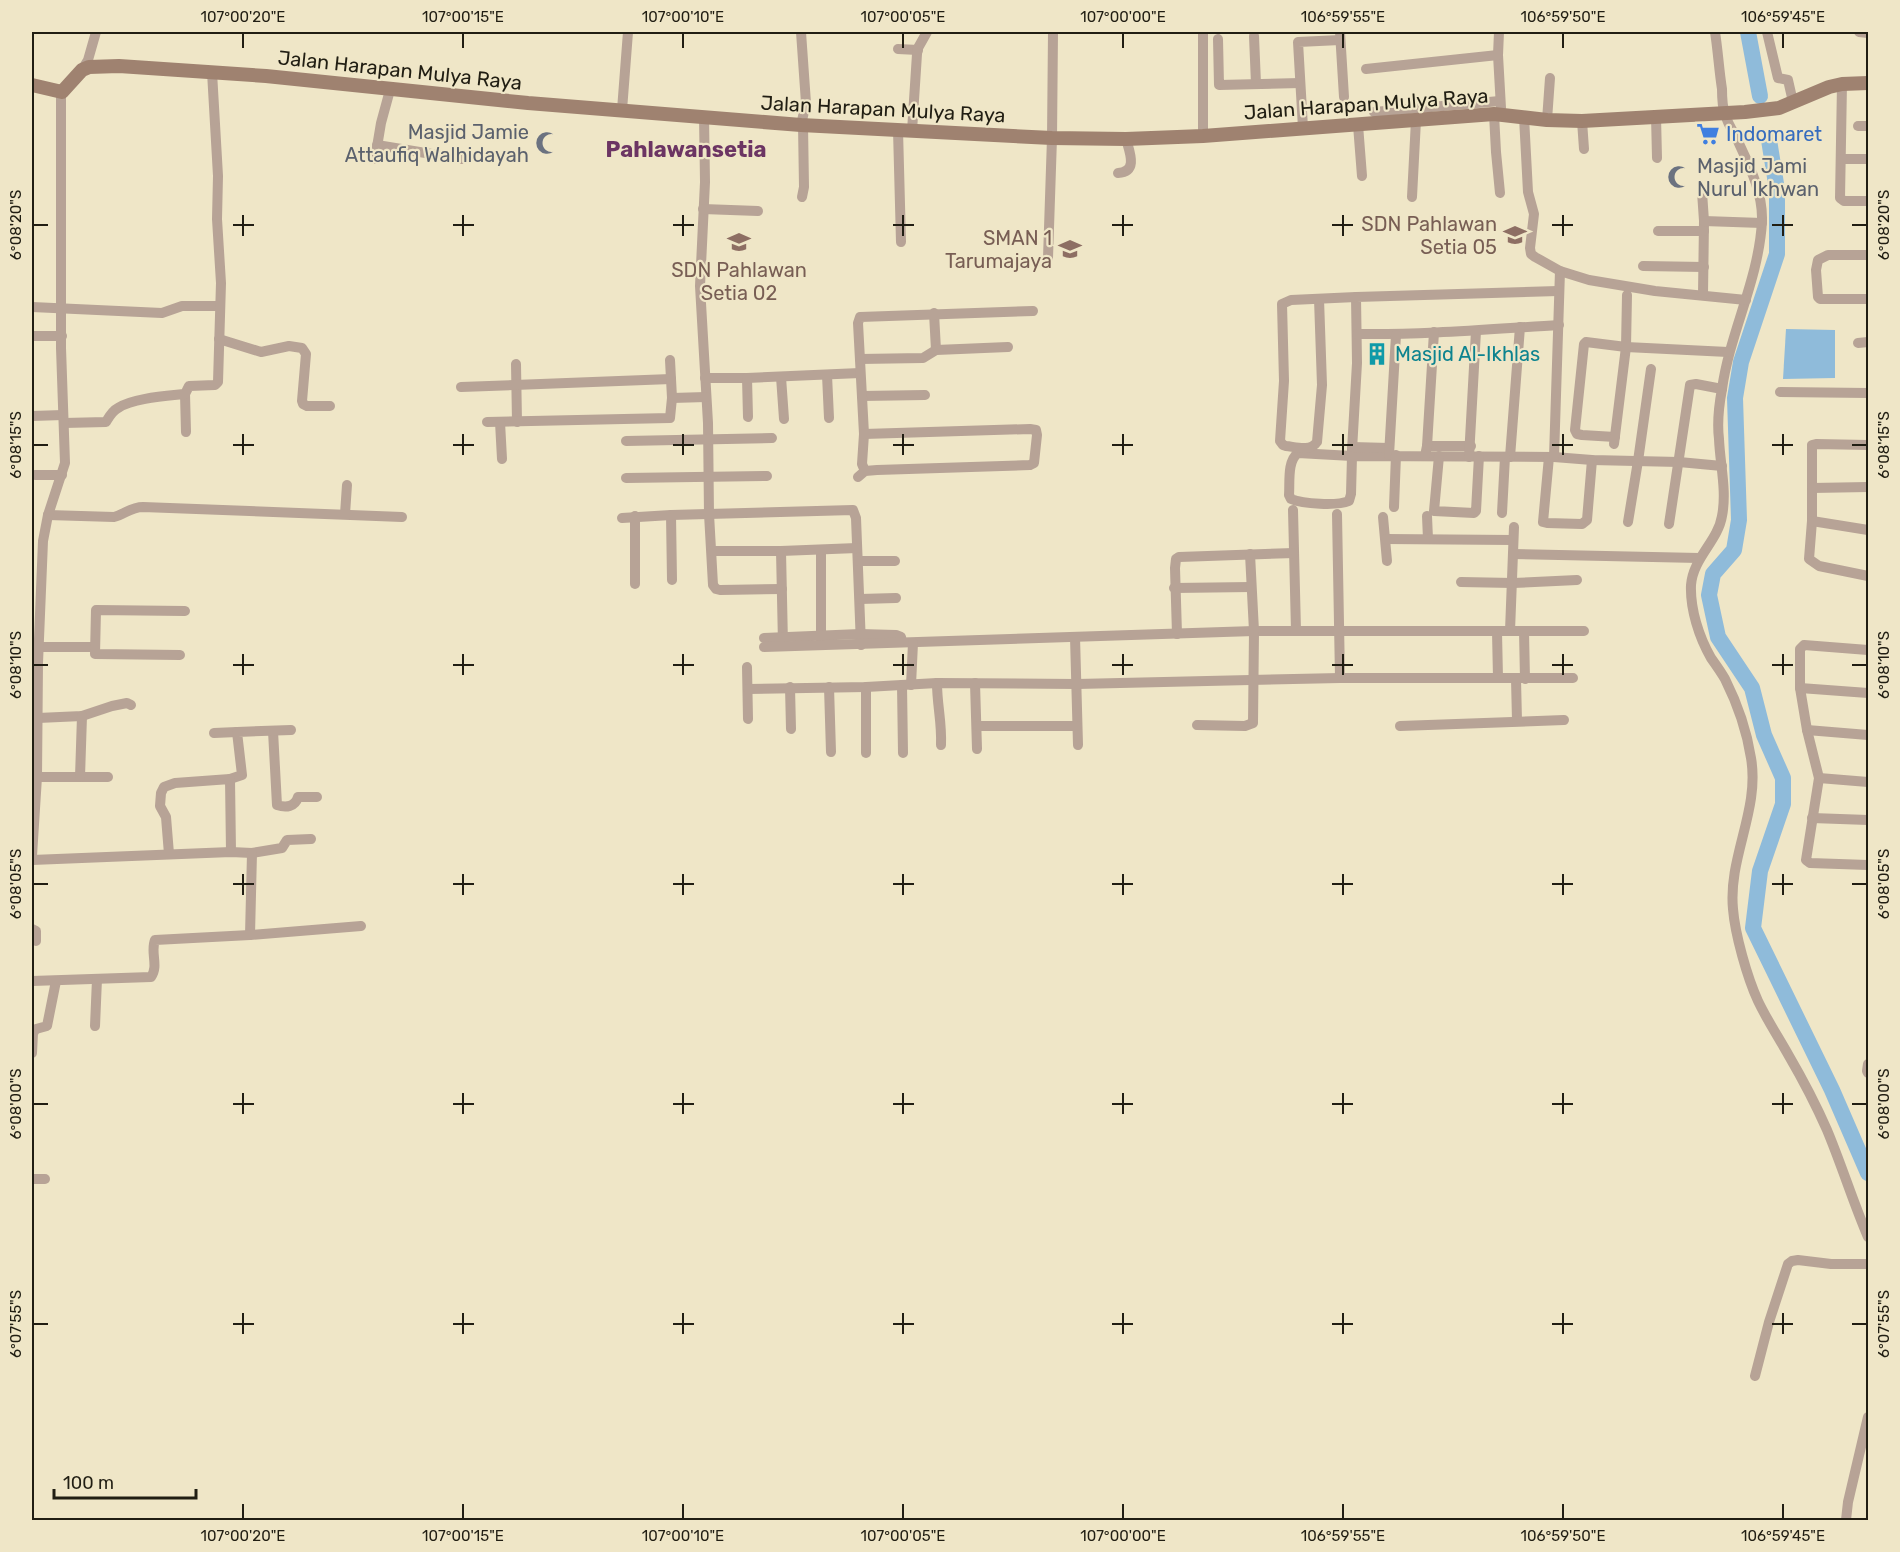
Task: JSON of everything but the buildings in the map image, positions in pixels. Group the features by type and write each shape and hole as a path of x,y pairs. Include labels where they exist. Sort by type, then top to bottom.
{"street":[{"path":"32,85 65,91 88,60 96,32"},
{"path":"622,110 628,32"},
{"path":"801,32 806,103 802,125 804,187 802,197"},
{"path":"901,242 905,131 918,50 927,32"},
{"path":"1048,258 1053,32"},
{"path":"1203,32 1203,136"},
{"path":"1499,32 1496,152 1500,193"},
{"path":"1715,32 1724,113 1750,166 1762,202 1762,223 1753,277 1728,352 1722,389 1718,423 1723,515 1718,531 1699,558 1694,571 1691,584 1692,604 1699,632 1731,693 1752,759 1753,790 1747,823 1734,866 1732,892 1733,912 1743,957 1756,998 1790,1057 1827,1131 1854,1205 1869,1238"},
{"path":"1767,32 1778,78 1788,80 1793,102 1828,87 1869,83"},
{"path":"1254,36 1256,84"},
{"path":"1303,128 1298,42 1340,36 1344,97"},
{"path":"1218,39 1219,85 1300,83"},
{"path":"898,49 918,50"},
{"path":"1366,69 1498,55"},
{"name":"Jalan Harapan Mulya Raya","path":"82,70 89,67 118,66 212,72 390,90 802,125 1052,138 1126,139 1203,136 1416,120 1498,110 1524,117 1582,121 1745,112 1779,108 1793,102"},
{"path":"186,432 185,394 189,386 217,384 220,306 218,177 212,72"},
{"path":"1547,120 1551,78"},
{"path":"1842,84 1840,198 1844,201 1869,201"},
{"path":"375,159 390,90"},
{"path":"32,856 37,777 35,663 39,647 37,550 65,463 61,92"},
{"path":"1374,112 1498,110"},
{"path":"704,116 705,182 700,286 713,585 716,589 782,589"},
{"path":"1656,116 1657,158"},
{"path":"1524,117 1528,192 1534,214 1530,248 1535,258 1560,271 1589,280 1635,288 1746,300"},
{"path":"1412,197 1416,120"},
{"path":"1582,121 1584,149"},
{"path":"1358,125 1362,176"},
{"path":"1118,172 1129,170 1132,163 1126,139"},
{"path":"377,145 462,159"},
{"path":"1841,159 1869,159"},
{"path":"1702,192 1703,295"},
{"path":"703,209 758,211"},
{"path":"1658,231 1762,223"},
{"path":"1869,255 1828,255 1818,260 1816,270 1820,299 1869,299"},
{"path":"1643,266 1704,267"},
{"path":"1560,271 1552,457 1543,522 1582,524 1587,520 1592,460"},
{"path":"1319,299 1322,385 1317,442 1315,446 1308,448 1283,446 1280,441 1284,381 1282,304 1291,300 1356,297 1558,291"},
{"path":"1627,295 1626,346 1615,441 1577,434 1575,430 1584,344 1588,342 1626,346 1728,352"},
{"path":"1356,297 1357,334 1352,451 1351,494 1349,501 1341,504 1302,502 1291,499 1289,495 1291,464 1294,455 1298,453 1352,451 1392,453 1426,451 1507,457 1722,465"},
{"path":"32,307 162,313 182,306 220,306"},
{"path":"864,434 1036,430 1034,463 861,474 864,434 858,322 860,317 1033,311"},
{"path":"934,313 936,350"},
{"path":"1357,334 1396,335 1559,325"},
{"path":"1502,513 1520,327"},
{"path":"1439,456 1434,511 1474,513 1476,511 1473,453 1476,331"},
{"path":"1426,451 1434,332"},
{"path":"1394,507 1392,453 1396,335"},
{"path":"32,336 62,336"},
{"path":"219,339 261,352 289,346 303,348 306,354 303,404 330,406"},
{"path":"860,359 923,358 936,350 1008,346"},
{"path":"487,422 670,418 672,398 670,360"},
{"path":"516,364 517,422"},
{"path":"1628,522 1651,369"},
{"path":"705,378 860,374"},
{"path":"827,375 830,418"},
{"path":"782,377 784,420"},
{"path":"747,378 748,417"},
{"path":"461,387 671,379"},
{"path":"1669,524 1689,385 1696,384 1722,389"},
{"path":"1780,392 1869,393"},
{"path":"32,416 105,422 111,413 121,406 147,399 185,394"},
{"path":"862,396 925,395"},
{"path":"672,398 706,397"},
{"path":"500,422 502,459"},
{"path":"626,441 772,438"},
{"path":"1869,445 1816,444 1812,446 1812,521 1809,559 1819,566 1869,576"},
{"path":"1426,451 1439,456 1473,453"},
{"path":"35,475 62,475"},
{"path":"626,478 767,476"},
{"path":"345,514 347,485"},
{"path":"1812,488 1869,487"},
{"path":"48,515 114,517 135,507 402,517"},
{"path":"622,518 671,514 853,510 856,518 860,639"},
{"path":"1293,510 1296,631"},
{"path":"671,514 672,580"},
{"path":"1337,514 1340,678"},
{"path":"635,516 635,584"},
{"path":"1426,516 1428,539"},
{"path":"1383,517 1387,561"},
{"path":"1812,521 1869,530"},
{"path":"1510,631 1514,527"},
{"path":"1386,539 1513,540"},
{"path":"712,551 857,548"},
{"path":"821,550 821,641"},
{"path":"781,551 783,643"},
{"path":"1177,633 1174,588 1175,563 1179,557 1293,553"},
{"path":"1197,725 1245,726 1253,723 1254,631 1250,554"},
{"path":"1513,554 1699,558"},
{"path":"858,561 894,561"},
{"path":"1461,582 1513,583 1577,580"},
{"path":"1174,588 1251,586"},
{"path":"860,598 896,598"},
{"path":"180,655 95,654 96,610 186,611"},
{"path":"764,643 860,639 907,642 1076,638 1254,631 1584,631"},
{"path":"1517,721 1524,631"},
{"path":"1497,632 1498,678"},
{"path":"1076,638 1078,745"},
{"path":"903,753 907,642"},
{"path":"1869,650 1803,645 1800,649 1800,688 1807,730 1819,778 1806,860 1808,862 1869,865"},
{"path":"39,647 95,647"},
{"path":"747,667 748,719"},
{"path":"748,688 866,687 937,683 1077,684 1340,678 1573,678"},
{"path":"937,683 937,700 942,724 941,745"},
{"path":"975,683 977,748"},
{"path":"790,687 791,729"},
{"path":"830,687 831,752"},
{"path":"866,687 866,753"},
{"path":"1800,688 1869,693"},
{"path":"36,721 82,716 112,706 131,705"},
{"path":"81,777 82,716"},
{"path":"1400,726 1564,720"},
{"path":"977,726 1077,726"},
{"path":"214,734 291,730"},
{"path":"1807,730 1869,735"},
{"path":"273,731 277,805 293,806 298,797 317,797"},
{"path":"169,854 166,817 160,806 164,787 175,783 230,779 242,775 237,732"},
{"path":"37,777 108,777"},
{"path":"1819,778 1869,782"},
{"path":"230,779 231,852"},
{"path":"1812,818 1869,820"},
{"path":"32,860 252,853 282,848 287,840 311,839"},
{"path":"250,935 252,853"},
{"path":"32,981 152,977 155,971 153,946 155,940 361,926"},
{"path":"32,929 36,931 36,941"},
{"path":"95,1026 97,979"},
{"path":"32,1053 33,1033 36,1029 47,1026 56,981"},
{"path":"1869,1064 1867,1071 1869,1073"},
{"path":"32,1179 45,1179"},
{"path":"1755,1376 1769,1322 1788,1264 1798,1260 1831,1264 1869,1264"},
{"path":"1846,1521 1848,1503 1869,1418"}],"water":[{"path":"1786,329 1835,330 1835,378 1783,379"}],"waterway":[{"path":"1748,32 1760,96"},
{"path":"1769,140 1777,190 1777,254 1741,362 1735,398 1739,520 1734,550 1713,574 1709,595 1718,637 1752,688 1764,735 1783,778 1783,804 1760,871 1753,928 1832,1090 1868,1173"}],"place":[{"name":"Indomaret","path":"1708,134"},
{"name":"Masjid Jamie Attaufiq Walhidayah","path":"547,143"},
{"name":"Masjid Jami Nurul Ikhwan","path":"1679,177"},
{"name":"SDN Pahlawan Setia 05","path":"1515,235"},
{"name":"SDN Pahlawan Setia 02","path":"739,242"},
{"name":"SMAN 1 Tarumajaya","path":"1070,249"},
{"name":"Masjid Al-Ikhlas","path":"1377,354"}],"district":[{"name":"Pahlawansetia","path":"686,149"}]}
